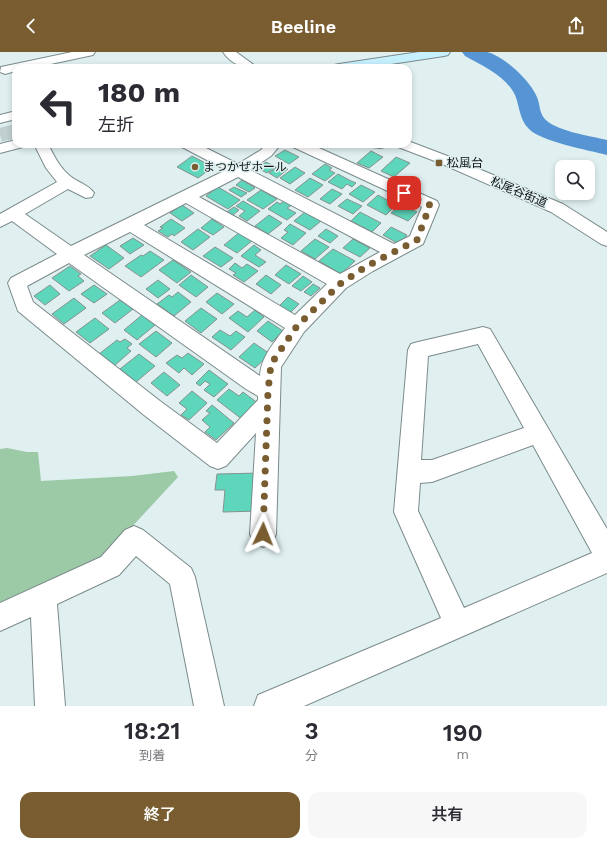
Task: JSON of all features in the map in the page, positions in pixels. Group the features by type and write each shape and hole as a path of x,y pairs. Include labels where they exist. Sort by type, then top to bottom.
{"street":[{"path":"46,64 89,52"},
{"path":"229,52 246,64"},
{"path":"365,64 444,52"},
{"path":"0,120 12,116"},
{"path":"0,149 12,146"},
{"path":"43,148 53,168 67,183 86,193"},
{"path":"195,148 395,252"},
{"path":"268,398 218,458 152,408 25,306 8,285 132,225 238,169 249,165 270,148"},
{"path":"263,534 268,398 271,364 297,326 340,284 367,266 417,240 430,205 307,148"},
{"name":"松尾谷街道","path":"412,148 557,208 607,240"},
{"path":"7,217 67,183"},
{"path":"186,196 340,284"},
{"path":"7,217 71,254 252,383 268,398"},
{"path":"132,225 297,326"},
{"path":"458,625 406,512 418,350 483,336 607,554"},
{"path":"409,472 432,471 538,433"},
{"path":"0,617 110,566 134,539 182,577 209,706"},
{"path":"269,706 607,560"},
{"path":"43,597 50,706"}],"green space":[{"path":"7,448 27,452 38,452 41,481 132,476 174,471 178,477 104,557 0,605 0,449"}],"building":[{"path":"285,150 299,157 289,164 275,156"},
{"path":"371,151 383,157 369,168 357,163"},
{"name":"まつかぜホール","path":"192,156 213,167 198,178 177,167"},
{"path":"396,157 410,163 394,177 381,171"},
{"path":"266,162 276,167 267,173 257,168"},
{"path":"325,164 332,168 329,170 335,173 325,181 312,174"},
{"path":"280,165 288,169 277,178 269,173"},
{"path":"295,167 305,173 290,184 280,178"},
{"path":"338,174 356,183 352,187 347,184 342,189 328,182"},
{"path":"310,178 323,185 308,197 295,190"},
{"path":"242,180 255,188 249,192 236,185"},
{"path":"361,185 375,192 363,202 349,194"},
{"path":"218,187 240,200 228,209 206,196"},
{"path":"234,187 247,193 241,197 229,190"},
{"path":"332,189 342,194 330,204 320,199"},
{"path":"261,190 277,199 263,209 247,200"},
{"path":"378,195 396,205 386,215 367,205"},
{"path":"347,199 362,206 353,214 338,206"},
{"path":"243,201 260,211 247,221 239,216 245,211 236,206"},
{"path":"284,201 292,205 287,208 296,213 287,220 268,209 277,202 280,204"},
{"path":"401,204 417,212 408,221 391,213"},
{"path":"182,205 194,213 182,221 170,213"},
{"path":"234,207 239,210 233,215 227,212"},
{"path":"305,212 321,221 310,230 294,221"},
{"path":"360,212 381,223 372,232 351,221"},
{"path":"269,215 282,223 268,234 255,226"},
{"path":"171,219 185,228 174,236 172,234 168,237 158,231 163,228 160,227"},
{"path":"212,219 224,227 213,235 201,228"},
{"path":"290,224 306,233 293,245 281,238 288,232 284,230"},
{"path":"391,227 407,235 399,244 383,235"},
{"path":"198,229 210,237 193,250 181,242"},
{"path":"326,229 338,236 330,243 318,236"},
{"path":"240,232 253,240 237,253 224,245"},
{"path":"133,238 144,245 130,254 120,246"},
{"path":"315,239 329,247 315,259 301,251"},
{"path":"353,239 370,248 360,257 343,248"},
{"path":"106,245 124,258 109,269 90,256"},
{"path":"254,245 261,250 255,255 266,262 259,267 241,256"},
{"path":"215,247 233,258 221,267 203,256"},
{"path":"333,249 355,261 341,274 319,261"},
{"path":"150,251 164,260 141,277 125,266 141,255 143,256"},
{"path":"173,260 191,272 177,283 159,270"},
{"path":"235,263 242,268 247,264 258,271 244,282 233,275 236,273 229,269"},
{"path":"286,265 301,274 289,284 275,275"},
{"path":"70,266 81,274 78,276 84,281 69,291 52,278"},
{"path":"191,275 208,287 196,297 179,285"},
{"path":"266,275 281,285 271,294 256,284"},
{"path":"303,276 312,282 301,291 292,286"},
{"path":"158,280 170,289 158,298 146,289"},
{"path":"313,284 320,288 311,296 304,292"},
{"path":"50,285 60,294 45,305 34,296"},
{"path":"94,285 107,294 94,303 81,294"},
{"path":"178,292 191,302 174,316 157,304 169,295 172,297"},
{"path":"217,293 234,304 222,314 206,302"},
{"path":"288,297 299,304 289,314 278,307"},
{"path":"74,298 86,308 64,324 52,314"},
{"path":"120,300 133,309 115,323 102,313"},
{"path":"201,308 217,319 201,333 185,321"},
{"path":"255,310 264,317 248,332 229,318 238,311 247,317"},
{"path":"142,315 155,325 137,340 124,330"},
{"path":"95,318 109,329 90,343 76,332"},
{"path":"268,321 283,331 272,342 257,331"},
{"path":"220,330 230,336 236,331 245,337 231,350 212,337"},
{"path":"156,331 172,343 156,357 139,344"},
{"path":"125,339 132,344 127,348 131,351 114,366 99,354 117,340 120,342"},
{"path":"254,343 270,354 255,368 239,357"},
{"path":"188,353 204,364 192,375 184,368 179,373 166,363 177,355 182,358"},
{"path":"139,354 155,366 136,382 120,369"},
{"path":"209,370 228,384 214,397 204,390 210,384 205,381 200,386 196,383"},
{"path":"164,372 180,385 167,396 151,383"},
{"path":"229,389 239,396 243,392 259,404 243,420 217,400"},
{"path":"192,391 207,403 189,420 181,415 187,409 179,403"},
{"path":"212,405 234,423 216,440 205,432 210,427 202,420 210,413 206,411"},
{"path":"261,473 260,511 223,512 225,490 215,490 217,474"}],"waterway":[{"path":"472,52 503,70 516,81 526,96 532,117 537,124 551,132 607,148"}],"tunnel":[{"path":"0,135 12,132"}],"place":[{"name":"松風台","path":"439,163"},
{"name":"まつかぜホール","path":"195,167"}],"route":[{"path":"263,534 268,391 271,364 297,326 340,284 367,266 417,240 430,205 404,193"}]}
